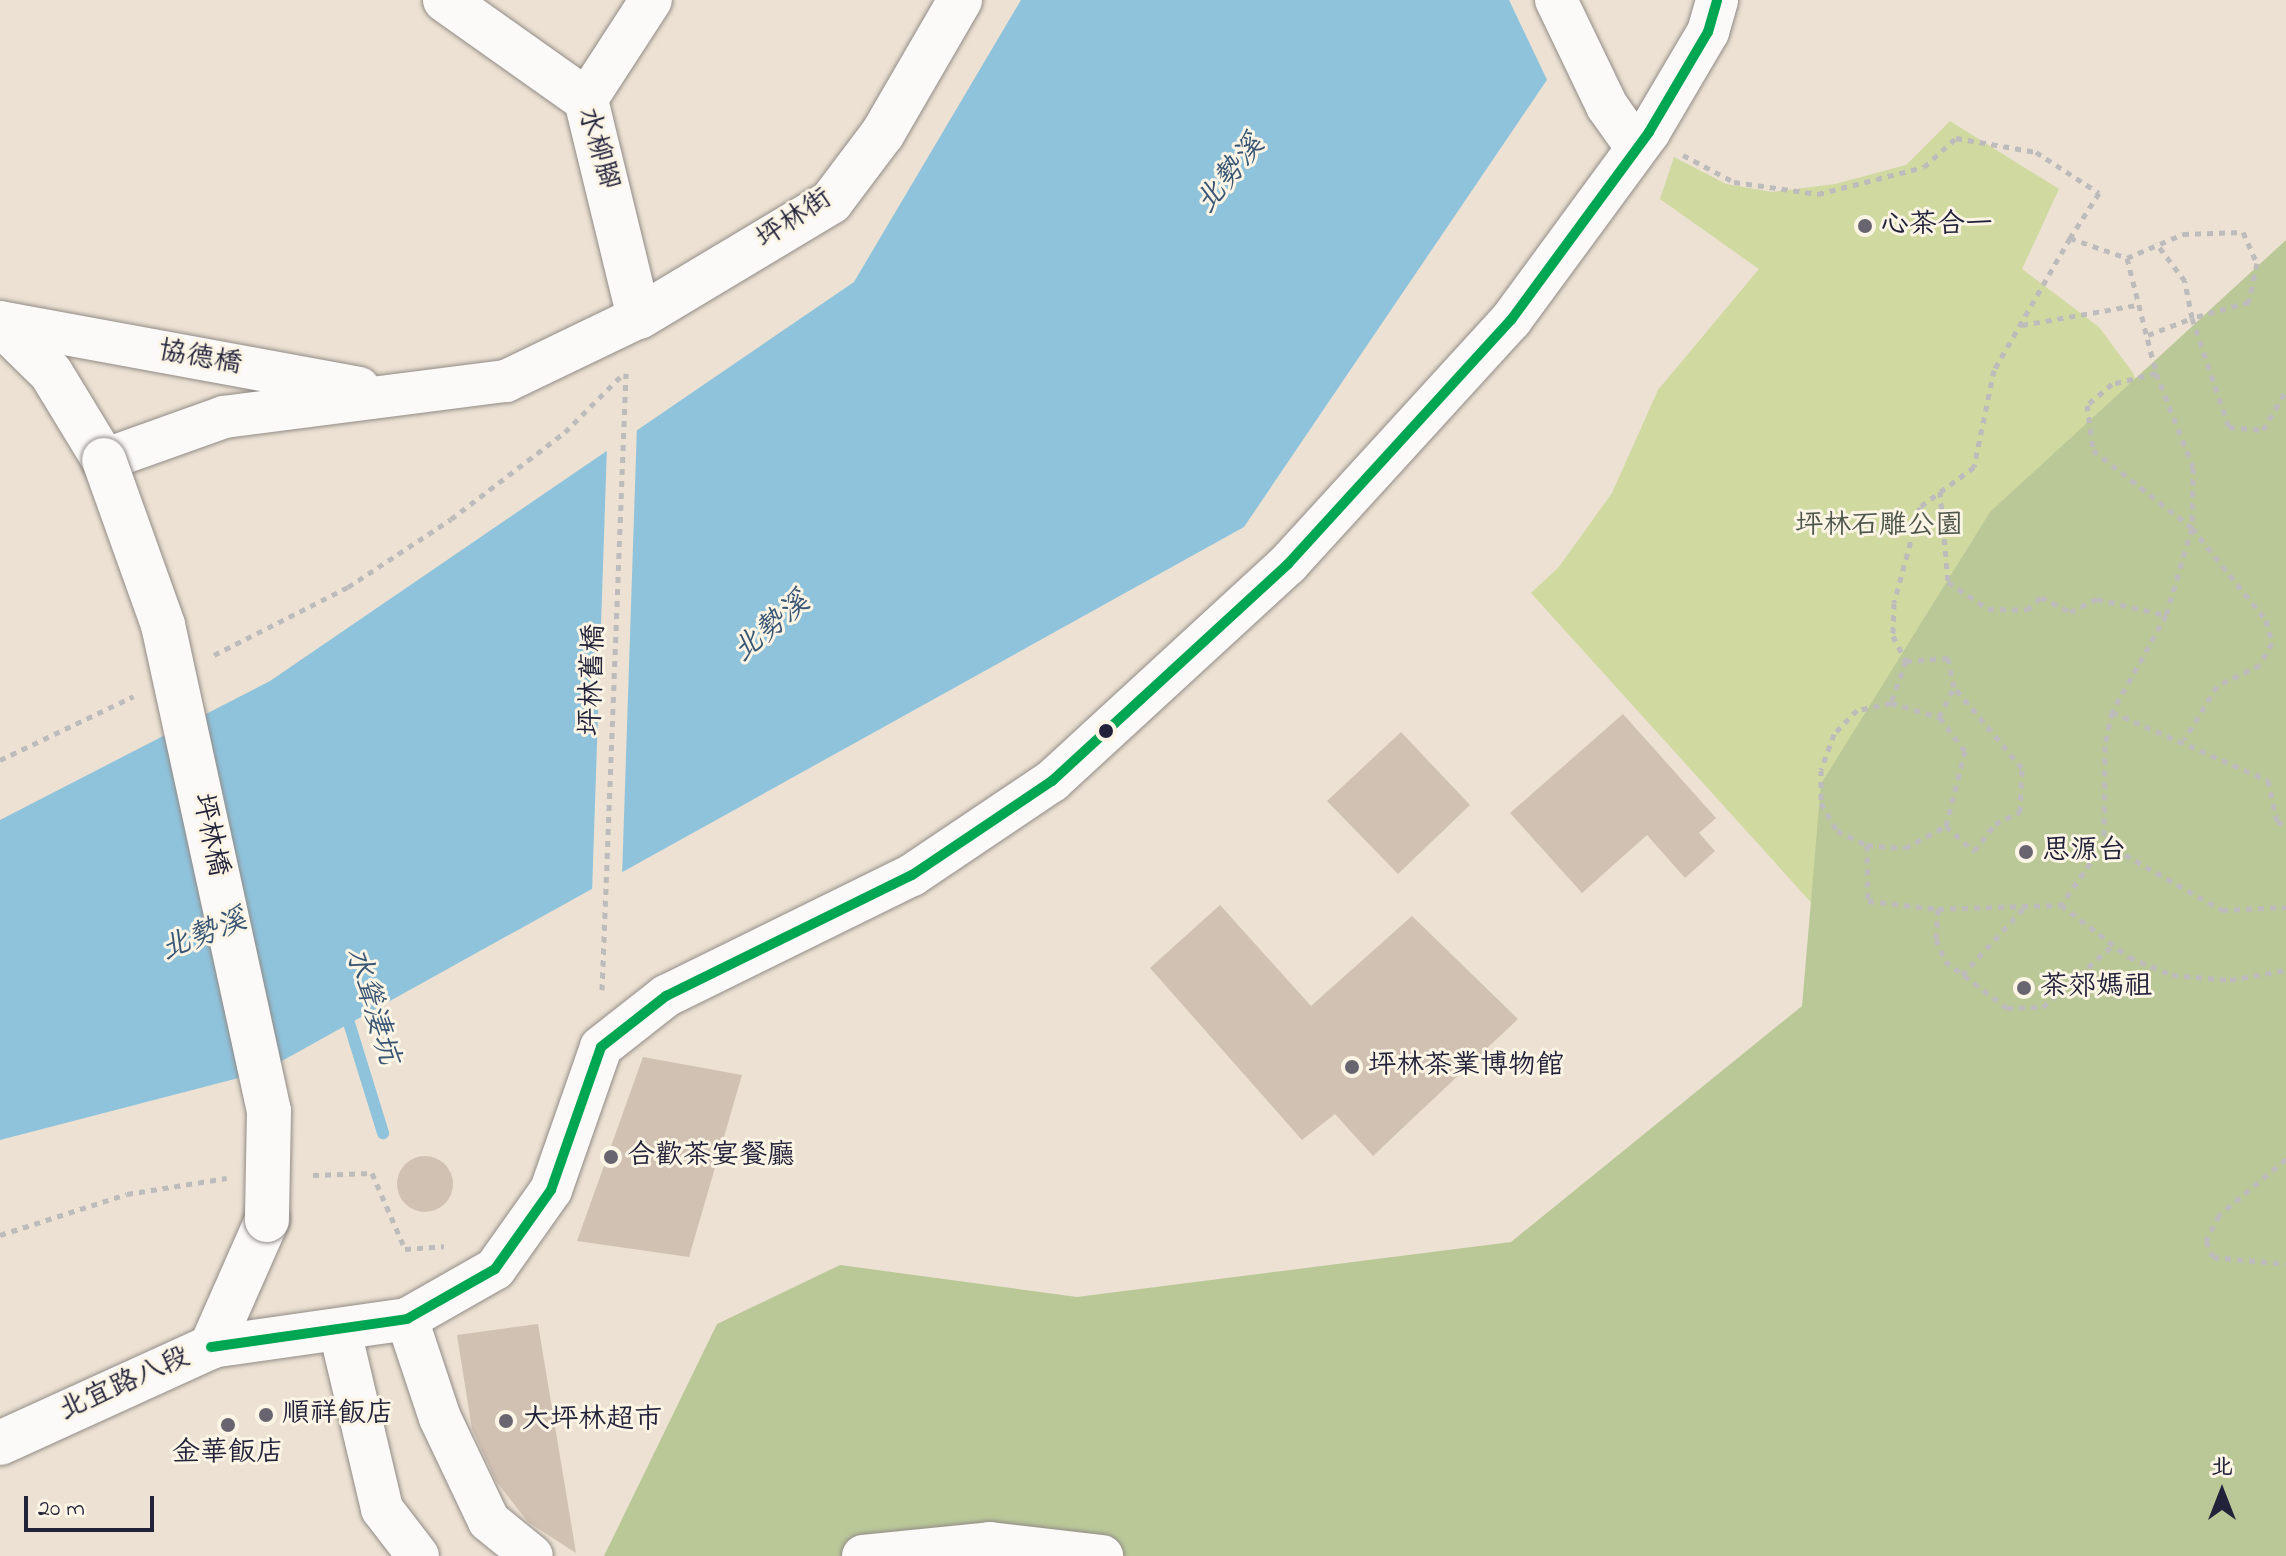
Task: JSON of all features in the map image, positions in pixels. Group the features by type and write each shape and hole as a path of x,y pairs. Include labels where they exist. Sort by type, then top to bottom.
{"main road":[{"name":"水柳腳","path":"445,0 586,100 639,317"},
{"name":"坪林街","path":"639,317 831,202 883,133 960,0"},
{"path":"0,323 51,373 104,460"},
{"name":"坪林橋","path":"104,460 163,625 269,1111 267,1220"},
{"name":"北宜路八段","path":"0,1443 211,1347 267,1220"}],"street":[{"path":"586,100 651,0"},
{"path":"1556,0 1607,106 1643,139"},
{"path":"211,1347 340,1331 407,1319 495,1269 551,1190 601,1047 666,996 912,875 1052,781 1309,541 1511,320 1643,139 1708,32 1717,0"},
{"name":"協德橋","path":"104,460 224,417 506,381 639,317"},
{"name":"協德橋","path":"0,323 399,396"},
{"path":"407,1319 440,1418 489,1521 532,1556"},
{"path":"340,1331 382,1509 418,1556"},
{"path":"863,1556 990,1543 1102,1556"}],"path":[{"path":"1643,139 1734,182 1818,194 1924,167 1956,138 2036,152 2099,193 2021,325 1981,404 1974,467 1920,507 1894,603 1893,636 1906,661 1891,703"},
{"path":"2070,238 2127,258 2183,234 2243,232 2257,263 2249,302 2192,318 2148,335"},
{"path":"2156,243 2185,281 2192,318 2229,427 2263,430 2286,391"},
{"path":"2061,905 2104,843 2112,712 2166,615 2192,528 2193,467 2156,373 2127,258"},
{"path":"2021,325 2137,305"},
{"name":"坪林舊橋","path":"211,657 348,587 451,519 565,432 626,371 602,991"},
{"path":"2156,373 2112,384 2087,405 2093,450 2192,528 2266,620 2272,643 2260,665 2217,686 2184,740"},
{"path":"1940,490 1948,582 1988,609 2027,610 2041,597 2070,612 2097,599 2166,615"},
{"path":"1906,661 1948,658 1954,687 2022,768 2020,812 1995,824 1974,851 1946,826"},
{"path":"1939,717 1954,687"},
{"path":"0,760 142,692"},
{"path":"1891,703 1939,717 1965,751 1946,826 1905,848 1867,845 1837,831 1821,803 1821,770 1834,734 1857,710 1891,703"},
{"path":"2112,712 2184,740 2268,780 2277,822 2286,825"},
{"path":"2104,843 2222,910 2286,907"},
{"path":"1867,845 1868,901 1938,909 2061,905 2113,945 2172,975 2230,980 2286,970"},
{"path":"1962,975 2026,906"},
{"path":"1938,909 1936,939 1945,961 2007,1008 2043,1007 2113,945"},
{"path":"2286,1159 2219,1215 2206,1241 2213,1257 2286,1264"}],"green space":[{"name":"坪林石雕公園","path":"1950,121 2059,189 2022,269 2099,327 2133,373 2159,445 1970,1078 1531,593 1558,568 1612,493 1658,390 1759,269 1660,199 1674,157 1726,184 1772,192 1835,184 1906,165"},
{"path":"2286,240 2286,1556 604,1556 717,1324 840,1265 1077,1297 1511,1242 1802,1006 1821,784 1990,512"}],"water":[{"name":"北勢溪","path":"1021,0 1601,0 1244,527 262,1072 0,1140 0,820 270,681 854,282"}],"pier":[{"path":"1509,0 1605,0 1549,84"},
{"path":"637,425 622,877 592,893 607,446"}],"building":[{"path":"1623,714 1716,818 1699,833 1715,851 1685,878 1647,835 1582,893 1510,813"},
{"path":"1401,732 1470,805 1398,874 1327,801"},
{"name":"坪林茶業博物館","path":"1220,905 1311,1006 1412,916 1518,1019 1373,1156 1335,1114 1302,1140 1150,968"},
{"path":"643,1057 742,1075 689,1257 577,1241"},
{"path":"425,1156 445,1164 453,1184 445,1204 425,1212 405,1204 397,1184 405,1164"},
{"path":"538,1324 576,1553 528,1522 496,1481 472,1429 457,1335"}],"waterway":[{"name":"水聳淒坑","path":"345,1010 383,1133"}],"transit line":[{"path":"211,1347 407,1319 495,1269 551,1190 601,1047 666,996 912,875 1052,781 1288,564 1511,320 1649,132 1708,32 1717,0"}],"place":[{"name":"心茶合一","path":"1865,226"},
{"name":"思源台","path":"2026,852"},
{"name":"茶郊媽祖","path":"2024,988"},
{"name":"坪林茶業博物館","path":"1352,1067"},
{"name":"合歡茶宴餐廳","path":"611,1157"},
{"name":"順祥飯店","path":"266,1415"},
{"name":"大坪林超市","path":"506,1421"},
{"name":"金華飯店","path":"228,1425"}]}
